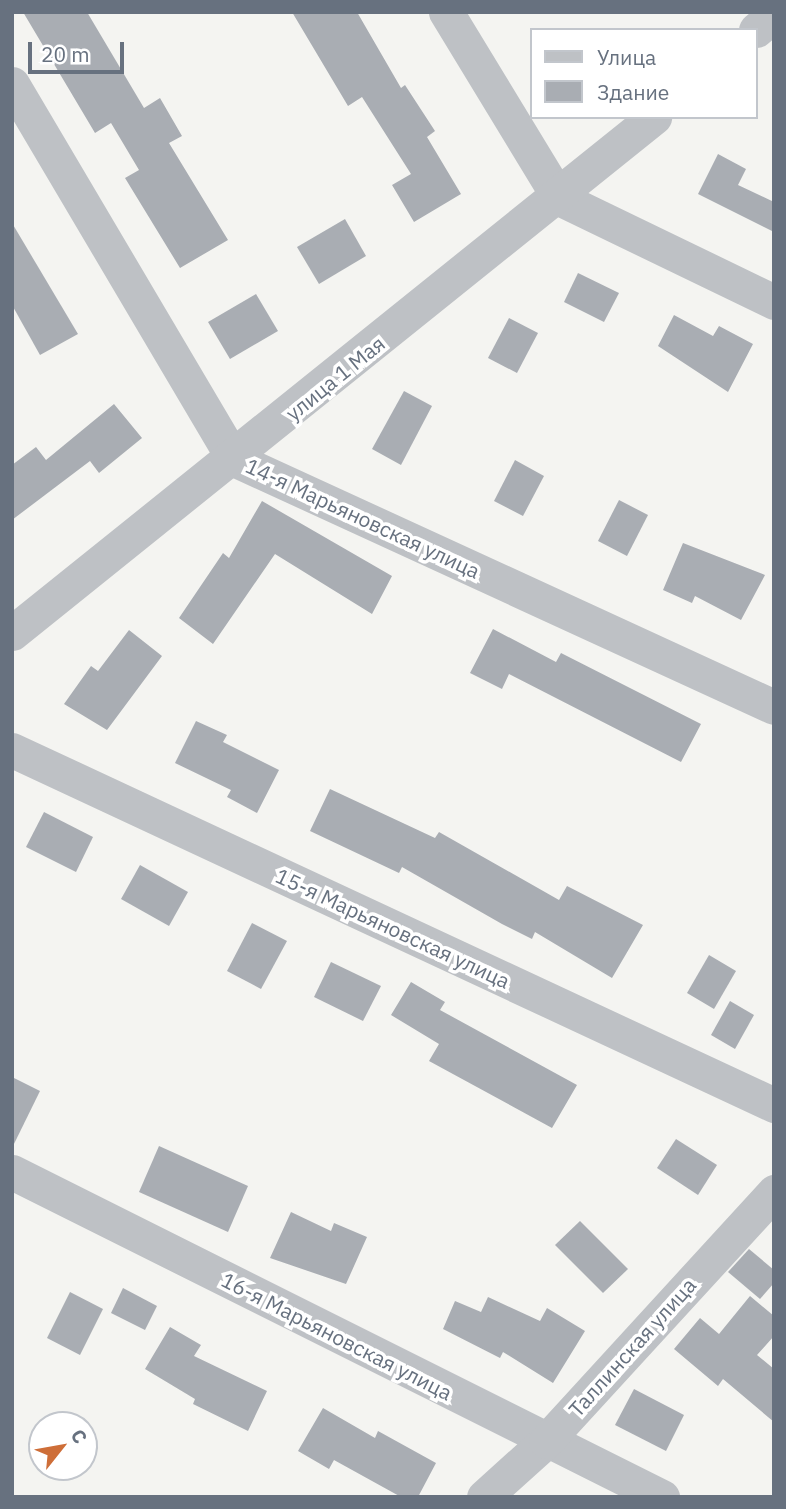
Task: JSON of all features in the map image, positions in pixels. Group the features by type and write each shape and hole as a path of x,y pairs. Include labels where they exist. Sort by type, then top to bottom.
{"street":[{"path":"446,12 559,198 774,302"},
{"path":"758,28 774,15"},
{"name":"14-я Марьяновская улица","path":"12,84 234,459 774,707"},
{"name":"улица 1 Мая","path":"12,633 559,198 652,119"},
{"name":"15-я Марьяновская улица","path":"12,750 774,1105"},
{"name":"16-я Марьяновская улица","path":"12,1172 662,1497"},
{"name":"Таллинская улица","path":"484,1497 546,1441 774,1192"}],"building":[{"path":"23,12 87,12 144,108 160,98 182,136 169,143 228,240 180,268 125,178 139,170 111,123 95,133"},
{"path":"292,12 357,12 401,88 405,85 435,131 427,137 461,194 414,222 392,185 411,174 362,97 348,106"},
{"path":"718,154 746,169 738,185 774,202 774,232 698,194"},
{"path":"345,219 366,256 319,284 297,247"},
{"path":"12,223 78,334 40,355 12,305"},
{"path":"578,273 619,293 604,322 564,302"},
{"path":"256,294 278,331 230,359 208,322"},
{"path":"674,315 713,336 719,326 753,344 728,392 658,346"},
{"path":"509,318 538,333 517,373 488,358"},
{"path":"404,391 432,406 401,465 372,449"},
{"path":"114,404 142,438 99,473 90,461 12,520 12,465 36,447 46,460"},
{"path":"515,460 544,476 523,516 494,501"},
{"path":"619,500 648,515 627,556 598,541"},
{"path":"262,501 392,576 372,614 275,554 213,644 179,618 223,553 229,558"},
{"path":"683,543 765,575 741,620 695,596 692,603 663,590"},
{"path":"493,629 556,662 561,653 701,724 681,762 509,674 502,689 470,673"},
{"path":"129,630 162,656 107,730 64,704 91,666 98,671"},
{"path":"196,721 227,735 223,742 279,770 257,813 227,797 231,790 175,763"},
{"path":"330,789 435,838 439,832 559,900 567,886 643,925 612,978 535,932 532,939 402,867 399,873 310,831"},
{"path":"44,812 93,837 76,872 26,847"},
{"path":"140,865 188,892 169,926 121,899"},
{"path":"252,923 287,941 261,989 227,971"},
{"path":"709,955 736,971 714,1009 687,993"},
{"path":"331,962 381,986 363,1021 314,997"},
{"path":"411,982 445,1002 440,1010 577,1085 552,1128 429,1061 439,1044 391,1015"},
{"path":"730,1001 754,1015 735,1049 711,1035"},
{"path":"12,1077 40,1091 12,1148"},
{"path":"676,1139 717,1165 698,1195 657,1168"},
{"path":"159,1146 248,1186 228,1232 139,1192"},
{"path":"291,1212 331,1231 334,1223 367,1237 346,1284 270,1258"},
{"path":"580,1221 628,1269 603,1293 555,1245"},
{"path":"749,1249 774,1270 774,1283 760,1299 728,1272"},
{"path":"123,1288 157,1306 145,1330 111,1313"},
{"path":"70,1292 103,1309 80,1355 47,1338"},
{"path":"750,1296 774,1316 774,1336 757,1355 774,1369 774,1422 723,1379 718,1386 674,1349 700,1318 719,1334"},
{"path":"488,1297 540,1321 547,1308 585,1331 553,1383 503,1352 500,1358 443,1329 455,1301 481,1312"},
{"path":"170,1327 201,1345 194,1356 267,1391 248,1431 193,1404 195,1399 145,1369"},
{"path":"634,1389 684,1415 666,1451 615,1425"},
{"path":"323,1408 375,1438 378,1431 436,1463 418,1497 401,1497 334,1460 329,1469 298,1451"}]}
